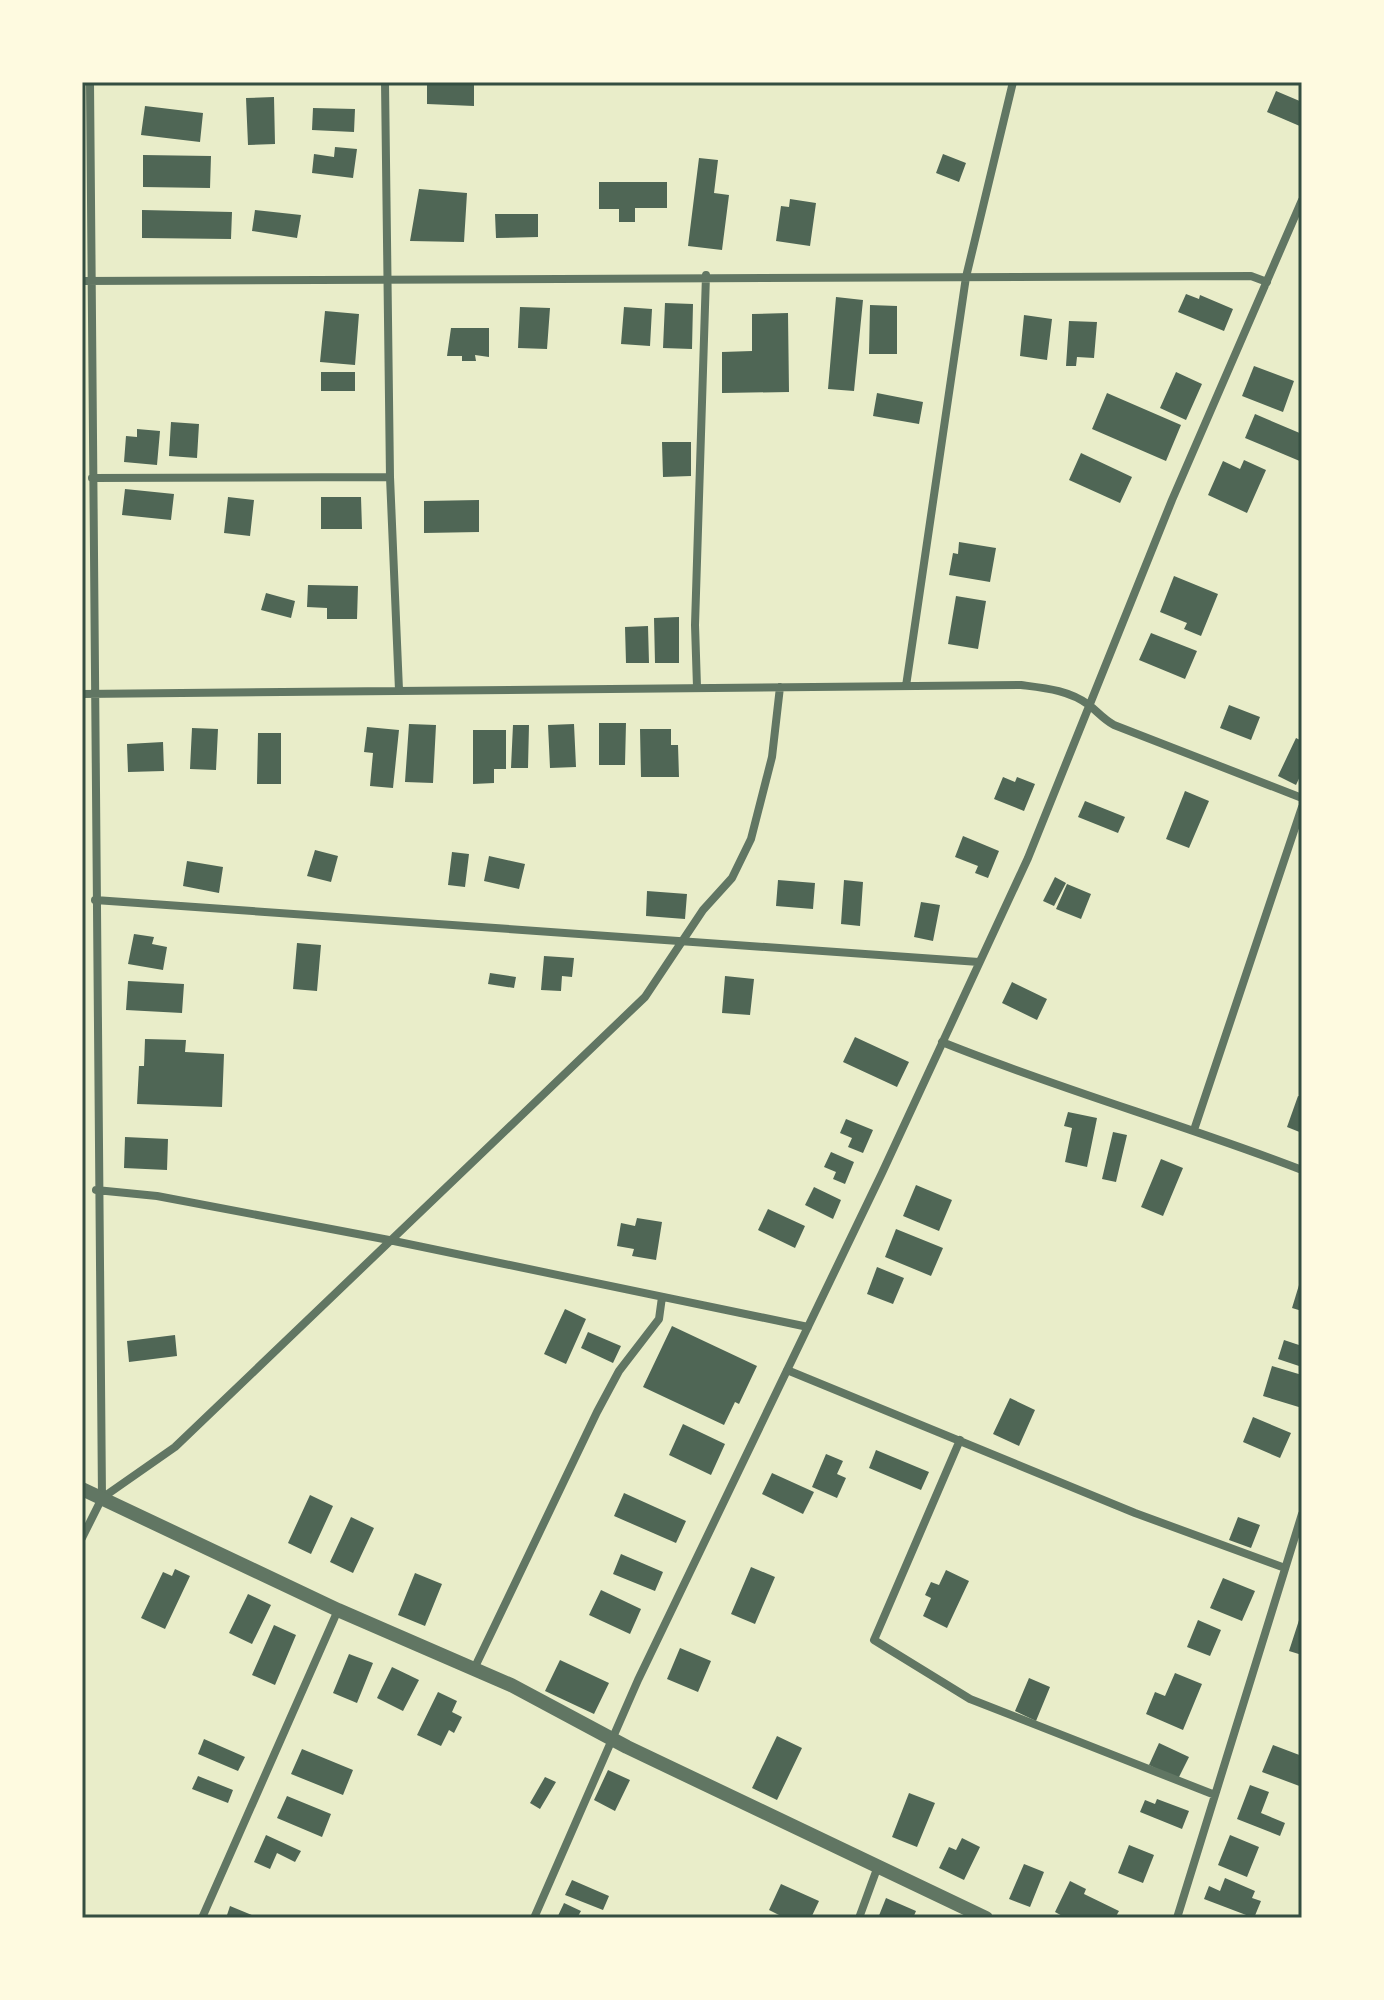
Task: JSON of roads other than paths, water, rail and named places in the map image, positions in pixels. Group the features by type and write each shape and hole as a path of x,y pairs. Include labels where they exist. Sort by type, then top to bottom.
{"street":[{"path":"82,1538 102,1498 96,1190 95,695 87,281 90,82"},
{"path":"385,82 390,477 399,690"},
{"path":"906,686 966,277 1013,82"},
{"path":"534,1918 613,1739 1028,858 1172,500 1302,201"},
{"path":"87,281 388,282 706,275 1251,276 1267,282"},
{"path":"697,687 695,625 706,275"},
{"path":"92,478 390,477"},
{"path":"82,694 1021,685 1060,690 1090,706 1100,717 1114,725 1302,798"},
{"path":"102,1498 175,1447 645,997 703,910 732,878 751,839 772,757 780,687"},
{"path":"1194,1130 1302,807"},
{"path":"95,900 979,962"},
{"path":"942,1042 1033,1078 1194,1130 1302,1170"},
{"path":"96,1190 157,1196 389,1240 808,1327"},
{"path":"473,1671 597,1412 619,1371 659,1319 662,1297"},
{"path":"787,1370 1135,1513 1285,1568"},
{"path":"960,1440 874,1640 970,1699 1215,1795"},
{"path":"82,1489 338,1610 511,1685 613,1739 986,1918"},
{"path":"1177,1918 1302,1514"},
{"path":"202,1918 338,1610"},
{"path":"859,1918 878,1866"}]}
